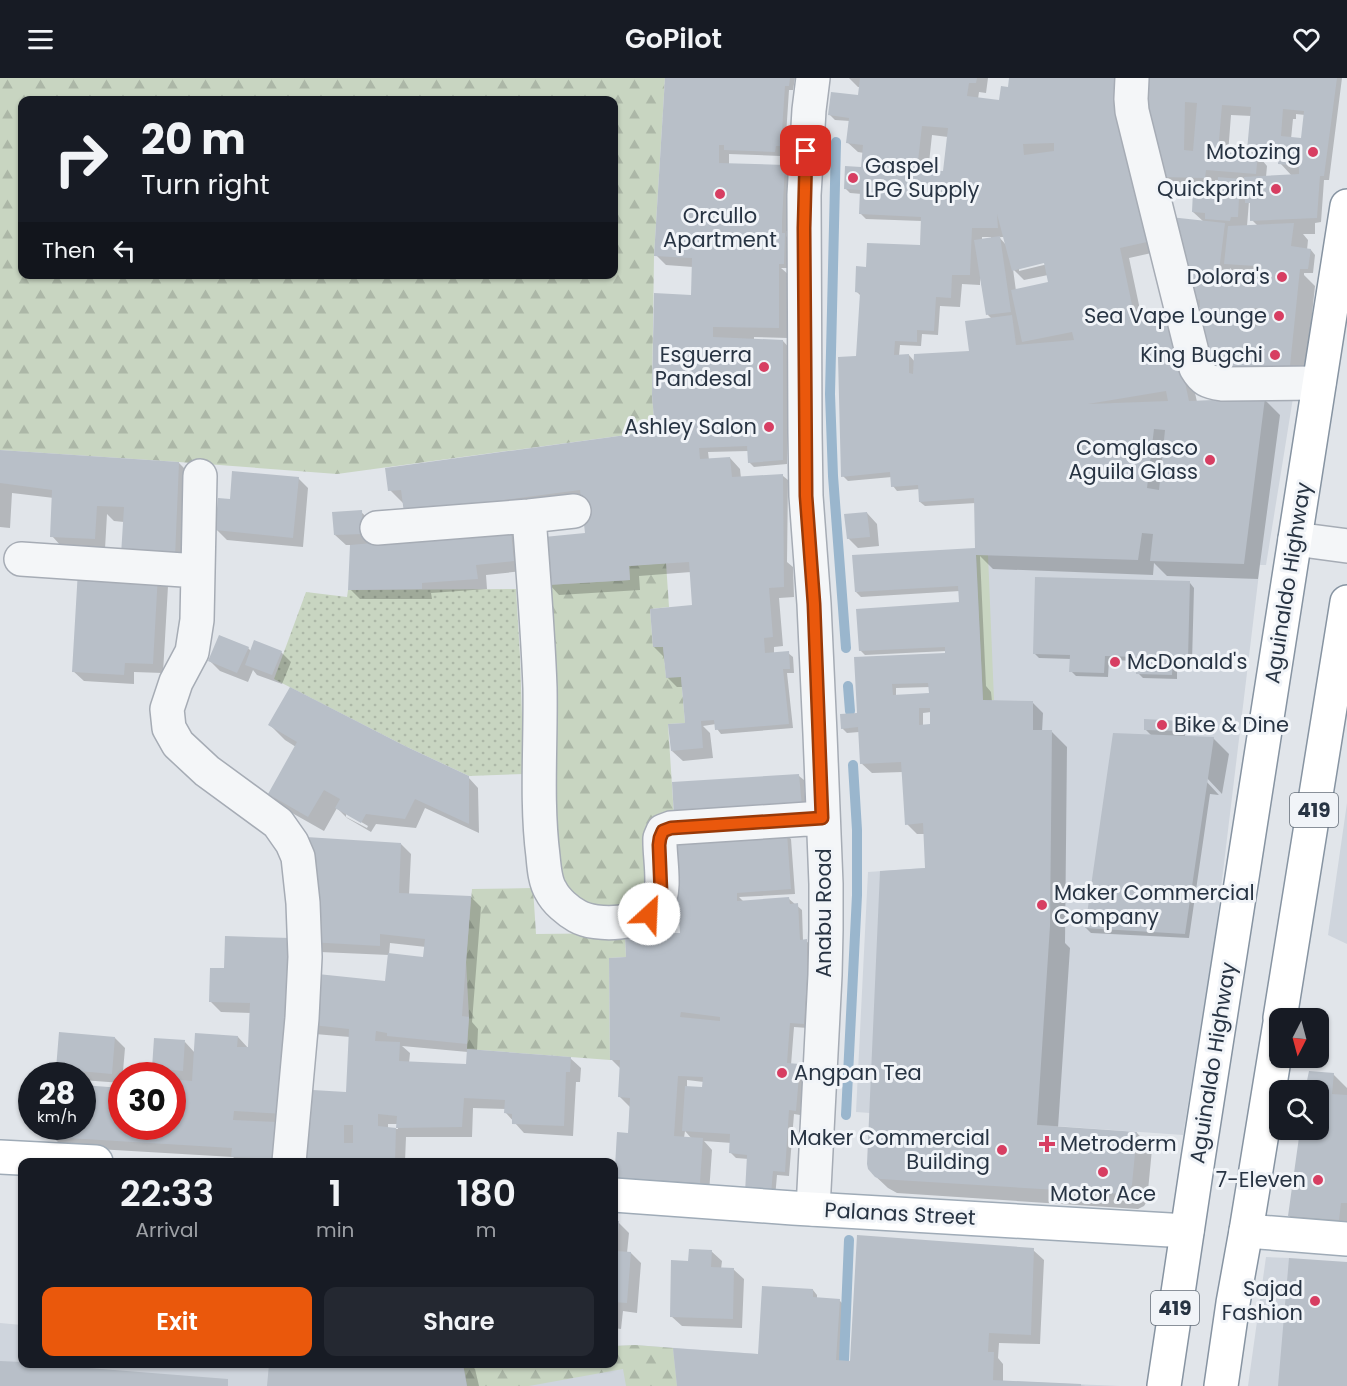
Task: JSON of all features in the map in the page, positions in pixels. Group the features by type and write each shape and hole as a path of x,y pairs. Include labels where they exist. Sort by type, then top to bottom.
{"main road":[{"name":"Aguinaldo Highway","path":"1164,1386 1347,206"},
{"name":"419","path":"1282,1008 1347,602"},
{"name":"419","path":"1221,1386 1273,1068"},
{"path":"0,1157 19,1158"},
{"name":"Palanas Street","path":"618,1195 813,1209 1187,1230"},
{"path":"1246,1231 1347,1239"}],"street":[{"name":"Anabu Road","path":"813,78 808,110 804,195 806,496 816,647 826,884 825,963 813,1209"},
{"path":"1132,78 1132,111 1196,368 1200,376 1210,382 1222,384 1319,384"},
{"path":"200,476 196,620 192,652 176,682 167,709 169,728 178,744 207,771 278,823 292,843 298,857 305,957 289,1158"},
{"path":"376,528 574,511"},
{"path":"530,516 540,689 540,829 544,867 550,891 564,906 578,917 591,921 621,922 649,914 658,904 661,893 660,838 663,831 671,828 822,818"},
{"path":"1295,539 1347,546"},
{"path":"21,559 198,571"}],"shaded area":[{"path":"1293,398 1266,565 1260,565 1215,938 1183,1135 856,1112 868,872 925,868 982,680 975,548 1034,406"},
{"path":"1347,803 1347,944 1328,935"},
{"path":"1266,1257 1289,1258 1347,1386 1248,1386"},
{"path":"0,1323 18,1325 18,1368 618,1368 618,1346 635,1345 758,1354 850,1374 1120,1386 0,1386"}],"green space":[{"path":"0,78 665,78 654,256 652,395 655,431 337,474 0,450"},
{"path":"976,555 988,555 994,700 983,700"},
{"path":"666,563 669,607 650,609 653,647 663,647 666,677 681,677 685,723 668,724 674,816 644,903 615,909 588,907 558,884 547,585 630,580 629,566"},
{"path":"516,589 524,774 469,776 274,679 306,592 347,597 348,590"},
{"path":"533,888 536,934 625,933 626,957 609,958 610,1060 467,1049 469,1017 466,961 472,889"},
{"path":"618,1346 673,1348 677,1386 626,1386 623,1369 529,1386 467,1386 464,1368 618,1368"}],"building":[{"path":"665,78 790,78 789,86 785,86 781,146 776,146 775,152 724,150 724,145 719,145 719,163 785,165 782,222 782,233 785,233 784,264 779,264 779,328 713,327 713,337 783,340 783,460 748,463 747,446 699,448 700,459 730,457 732,477 783,474 784,587 769,588 773,637 764,638 765,653 789,651 790,669 783,669 789,724 715,730 714,720 701,721 703,748 671,751 668,724 685,723 681,677 666,678 663,647 653,647 650,609 692,605 689,562 629,566 630,580 547,585 544,537 585,533 580,490 404,513 401,490 388,491 385,468 655,431 652,395 654,293 691,295 692,258 654,256"},
{"path":"860,78 977,78 976,83 969,83 967,96 999,100 1001,86 1008,87 1009,78 1121,78 1147,242 1120,248 1135,319 1153,315 1155,324 1172,321 1189,401 1265,398 1244,564 1150,561 1153,534 1142,533 1138,560 976,555 983,700 1033,701 1033,730 1052,730 1050,926 1037,1125 1137,1132 1132,1185 1122,1194 880,1179 868,1169 880,871 925,868 923,823 905,825 901,762 860,764 858,727 841,729 840,714 857,713 854,657 945,653 945,647 859,651 856,609 959,602 958,586 855,592 852,555 975,548 974,498 919,502 918,485 891,487 890,472 841,477 838,357 856,356 860,293 855,292 856,266 866,267 867,243 920,245 921,217 859,214 860,190 844,189 845,166 861,167 863,145 846,143 849,118 828,115 831,92 858,95","holes":["922,126 948,128 943,171 917,170","1054,143 1054,151 1024,155 1023,144","997,214 1012,271 1044,263 1048,282 1011,290 1022,342 1072,332 1074,340 1016,345 1012,315 965,321 969,351 914,354 913,374 909,373 909,354 894,355 895,341 917,342 917,330 934,331 936,297 951,298 952,275 970,275 972,228 998,228","1166,391 1168,401 1088,404","1154,429 1165,430 1159,490 1147,488","928,683 929,693 893,695 892,684","919,708 930,708 930,724 919,725"]},
{"path":"1142,78 1337,78 1324,176 1320,176 1317,218 1250,221 1250,203 1245,203 1244,177 1299,174 1299,166 1278,164 1279,153 1247,150 1251,107 1222,105 1218,152 1258,154 1256,174 1206,170 1205,178 1160,177","holes":["1185,102 1197,103 1193,151 1184,150","1283,109 1304,111 1301,138 1281,136"]},
{"path":"1218,177 1240,179 1238,217 1231,217 1230,221 1205,219 1205,213 1192,212 1193,191 1213,193 1212,199 1217,199"},
{"path":"1170,217 1225,223 1219,271 1228,272 1227,281 1256,282 1256,266 1224,264 1228,226 1294,223 1291,246 1311,249 1308,269 1300,269 1290,366 1215,368 1199,358 1200,300 1188,298","holes":["1254,308 1265,309 1263,326 1253,326"]},
{"path":"1000,236 1011,312 986,315 974,240"},
{"path":"0,450 179,462 175,558 121,555 124,507 97,506 95,539 50,537 52,490 0,483"},
{"path":"232,471 299,477 293,538 215,530 218,498 230,499"},
{"path":"362,510 363,534 334,535 332,512"},
{"path":"867,512 870,537 847,539 844,514"},
{"path":"511,531 514,561 476,565 478,579 422,583 422,589 348,590 350,545"},
{"path":"78,570 158,574 153,664 125,663 124,675 72,672"},
{"path":"1035,577 1190,581 1188,658 1173,658 1172,675 1136,674 1137,657 1105,656 1104,673 1069,672 1070,655 1033,654"},
{"path":"219,635 249,647 237,673 208,661"},
{"path":"254,640 282,651 272,675 245,665"},
{"path":"290,687 469,776 469,824 415,799 405,819 366,814 361,823 335,808 340,799 324,790 308,817 268,794 297,742 268,725"},
{"name":"Bike & Dine","path":"1144,719 1181,721 1181,731 1144,730"},
{"path":"1113,733 1214,737 1185,934 1085,928"},
{"path":"799,774 802,807 674,816 672,782"},
{"path":"787,833 791,889 737,893 737,901 789,897 790,904 798,903 800,940 807,939 804,1024 790,1023 787,1063 800,1064 796,1111 789,1110 785,1172 773,1171 771,1194 745,1193 747,1155 729,1153 730,1134 682,1131 685,1086 702,1087 703,1077 678,1076 674,1136 703,1138 700,1183 654,1180 653,1186 618,1184 618,1158 616,1158 617,1132 628,1133 630,1098 618,1097 620,1060 610,1060 609,958 626,957 625,933 680,933 674,842","holes":["681,1012 720,1017 720,1021 680,1017"]},
{"path":"306,837 401,843 399,893 471,896 462,1016 469,1017 467,1044 387,1036 387,1033 376,1031 375,1041 400,1042 399,1061 466,1064 467,1049 571,1057 570,1072 566,1072 564,1126 512,1124 512,1114 504,1113 505,1100 464,1098 462,1127 396,1128 395,1158 293,1158 296,1089 346,1092 349,1029 303,1024 308,973 385,981 388,953 423,957 425,939 380,934 380,946 308,942","holes":["378,1114 397,1116 396,1128 378,1126","344,1125 353,1125 353,1143 344,1143"]},
{"path":"225,936 291,938 284,1114 234,1111 233,1120 278,1122 276,1158 231,1157 232,1148 96,1140 96,1086 108,1087 108,1140 186,1140 186,1080 192,1081 195,1033 238,1036 237,1047 248,1047 250,1003 209,1002 210,968 224,968"},
{"path":"59,1032 115,1037 113,1062 108,1062 108,1074 96,1073 96,1062 57,1062"},
{"path":"154,1038 185,1040 184,1062 152,1062"},
{"path":"1309,1071 1334,1073 1332,1094 1347,1095 1347,1203 1341,1203 1339,1220 1288,1216 1299,1140 1329,1140 1329,1080 1307,1080"},
{"path":"857,1235 1034,1248 1031,1335 989,1333 988,1352 994,1352 993,1380 1081,1384 1081,1386 677,1386 673,1348 758,1354 762,1286 813,1289 813,1297 840,1299 836,1360 850,1361"},
{"path":"689,1249 712,1250 711,1267 734,1268 733,1319 670,1317 671,1260 688,1261"},
{"path":"618,1251 631,1252 627,1303 618,1302"},
{"name":"Sajad Fashion","path":"1289,1258 1347,1262 1347,1386 1278,1386"},
{"path":"0,1361 18,1362 18,1368 89,1368 228,1379 228,1386 0,1386"},
{"path":"269,1368 464,1368 467,1386 267,1386"}],"waterway":[{"path":"836,142 830,394 833,476 846,648"},
{"path":"848,686 850,711"},
{"path":"846,1115 857,895 857,830 853,765"},
{"path":"844,1360 849,1240"}],"place":[{"name":"Motozing","path":"1313,152"},
{"name":"Gaspel LPG Supply","path":"853,178"},
{"name":"Quickprint","path":"1276,189"},
{"name":"Orcullo Apartment","path":"720,194"},
{"name":"Dolora's","path":"1282,277"},
{"name":"Sea Vape Lounge","path":"1279,316"},
{"name":"King Bugchi","path":"1275,355"},
{"name":"Esguerra Pandesal","path":"764,367"},
{"name":"Ashley Salon","path":"769,427"},
{"name":"Comglasco Aguila Glass","path":"1210,460"},
{"name":"McDonald's","path":"1115,662"},
{"name":"Bike & Dine","path":"1162,725"},
{"name":"Maker Commercial Company","path":"1042,905"},
{"name":"Angpan Tea","path":"782,1073"},
{"name":"Metroderm","path":"1047,1144"},
{"name":"Maker Commercial Building","path":"1002,1150"},
{"name":"Motor Ace","path":"1103,1172"},
{"name":"7-Eleven","path":"1318,1180"},
{"name":"Sajad Fashion","path":"1315,1301"}],"route":[{"path":"649,914 658,904 661,893 659,845 663,831 671,828 822,818 814,604 806,496 804,228 806,151"}]}
